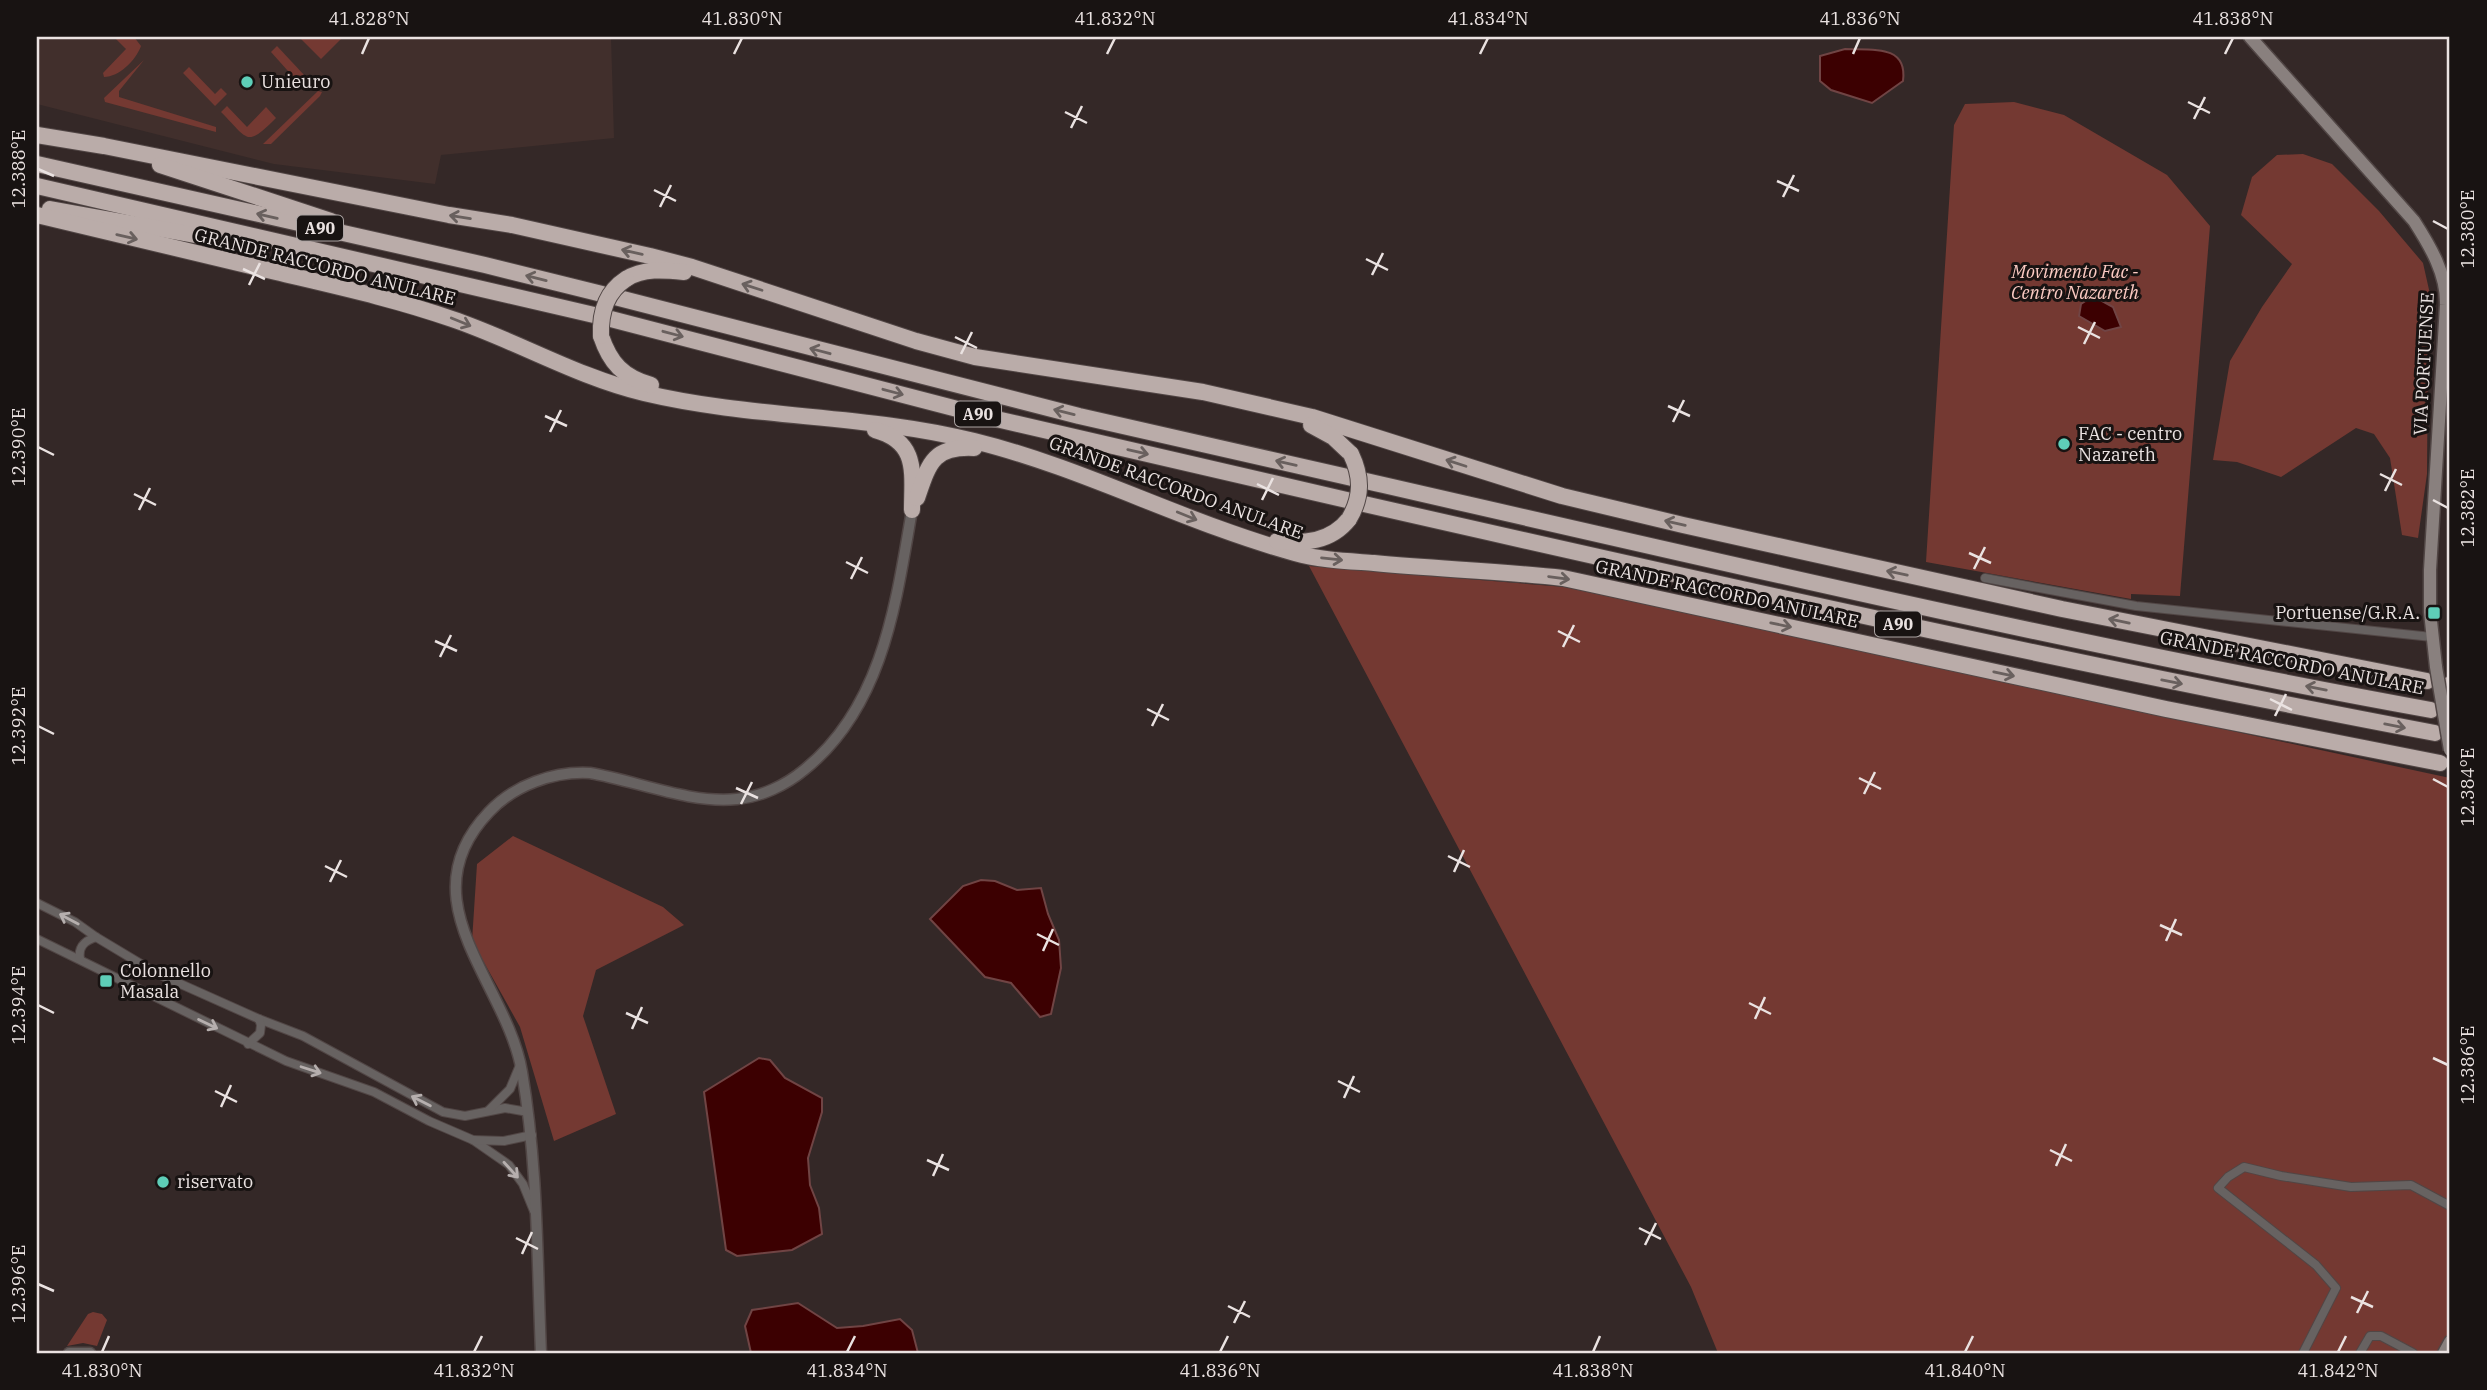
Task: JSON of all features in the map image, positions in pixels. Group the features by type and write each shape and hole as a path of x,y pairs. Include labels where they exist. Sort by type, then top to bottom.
{"highway":[{"path":"37,136 146,161 420,250"},
{"name":"GRANDE RACCORDO ANULARE","path":"37,136 104,146 512,225 650,256 916,341 975,357 1203,392 1312,417 1562,496 1683,525 2062,609 2431,674"},
{"name":"GRANDE RACCORDO ANULARE","path":"37,164 420,250 1079,416 1359,480 1914,606 2431,710"},
{"name":"GRANDE RACCORDO ANULARE","path":"37,186 601,316 992,418 1357,502 2131,674 2435,733"},
{"path":"37,206 244,244 293,246"},
{"name":"GRANDE RACCORDO ANULARE","path":"37,215 325,284 452,318 596,378 640,392 794,416 912,428 1032,456 1220,529 1292,553 1325,559 1493,570 1563,578 2140,704 2445,757"},
{"path":"721,277 652,270 626,279 613,290 604,307 601,336 611,361 619,370 643,383 748,402 927,425 985,439 1032,456"},
{"path":"1220,529 1272,541 1309,541 1332,534 1349,519 1357,500 1360,484 1357,470 1350,454 1333,437 1316,427 1246,403"},
{"path":"794,416 872,429 897,439 905,447 911,460 912,510"},
{"path":"912,510 931,464 945,450 956,447 974,448 1032,456"}],"main road":[{"name":"VIA PORTUENSE","path":"2250,37 2414,221 2424,236 2445,283 2430,569 2431,674 2445,757"},
{"path":"2444,1353 2450,1342"}],"street":[{"path":"541,1353 531,1135 521,1062 505,1018 469,948 458,914 455,891 459,865 470,837 493,807 510,794 527,785 561,775 577,772 606,776 704,799 720,800 759,795 801,773 838,736 870,685 899,583 912,510"},
{"path":"1986,578 2136,606 2432,638"},
{"path":"37,904 75,922 156,973 258,1020 303,1036 443,1112 465,1116 505,1108 528,1112"},
{"path":"80,959 80,948 96,937"},
{"path":"37,939 248,1044 286,1061 374,1092 473,1140 509,1166 523,1184 535,1213"},
{"path":"248,1044 260,1033 261,1025 258,1020"},
{"path":"486,1112 510,1088 521,1062"},
{"path":"473,1140 504,1141 531,1135"},
{"path":"2303,1353 2336,1288 2316,1265 2218,1188 2228,1177 2244,1167 2351,1187 2411,1185 2450,1206"},
{"path":"2360,1353 2370,1336 2381,1336 2413,1353"},
{"path":"69,1353 90,1353"}],"shaded area":[{"path":"37,37 611,37 614,138 441,155 435,184 274,164 37,104"},
{"path":"1845,49 1876,50 1894,55 1903,69 1903,81 1872,103 1831,90 1820,81 1820,56"},
{"path":"2093,296 2113,307 2121,327 2105,331 2079,316 2081,304"},
{"path":"981,880 995,881 1017,890 1041,888 1059,940 1061,968 1051,1014 1040,1017 1011,983 985,977 930,919 963,886"},
{"path":"759,1058 770,1060 785,1078 822,1098 822,1112 808,1158 810,1185 819,1208 822,1234 792,1250 737,1256 726,1250 704,1092"},
{"path":"798,1303 837,1328 900,1319 912,1330 918,1353 751,1353 745,1326 752,1310"}],"green space":[{"path":"114,37 134,37 141,46 126,67 104,77 103,73 126,49"},
{"path":"299,37 343,37 321,59"},
{"path":"277,46 305,76 305,90 271,52"},
{"path":"144,60 119,91 119,97 216,127 216,132 105,102 104,98"},
{"path":"189,67 215,94 221,88 227,94 215,106 183,73"},
{"path":"318,91 322,92 320,96 271,144 263,144"},
{"name":"Movimento Fac - Centro Nazareth","path":"2014,102 2064,115 2167,175 2210,226 2180,596 2131,594 2131,599 1926,562 1954,125 1965,104"},
{"path":"227,106 247,127 266,107 276,118 259,134 248,137 221,112"},
{"path":"2303,154 2332,164 2379,211 2423,263 2432,303 2428,337 2427,474 2418,538 2402,535 2390,458 2374,434 2356,428 2281,477 2237,462 2213,460 2230,361 2262,307 2292,264 2241,215 2252,177 2277,155"},
{"path":"1309,566 1565,587 2450,778 2450,1353 1718,1353 1691,1287"},
{"path":"513,836 663,907 684,925 596,970 583,1016 616,1114 554,1141 520,1027 472,941 477,864"},
{"path":"88,1314 102,1314 107,1320 97,1346 83,1343 67,1346"}],"place":[{"name":"Unieuro","path":"247,82"},
{"name":"FAC - centro Nazareth","path":"2064,444"},
{"name":"Portuense/G.R.A.","path":"2434,613"},
{"name":"Colonnello Masala","path":"106,981"},
{"name":"riservato","path":"163,1182"}]}
